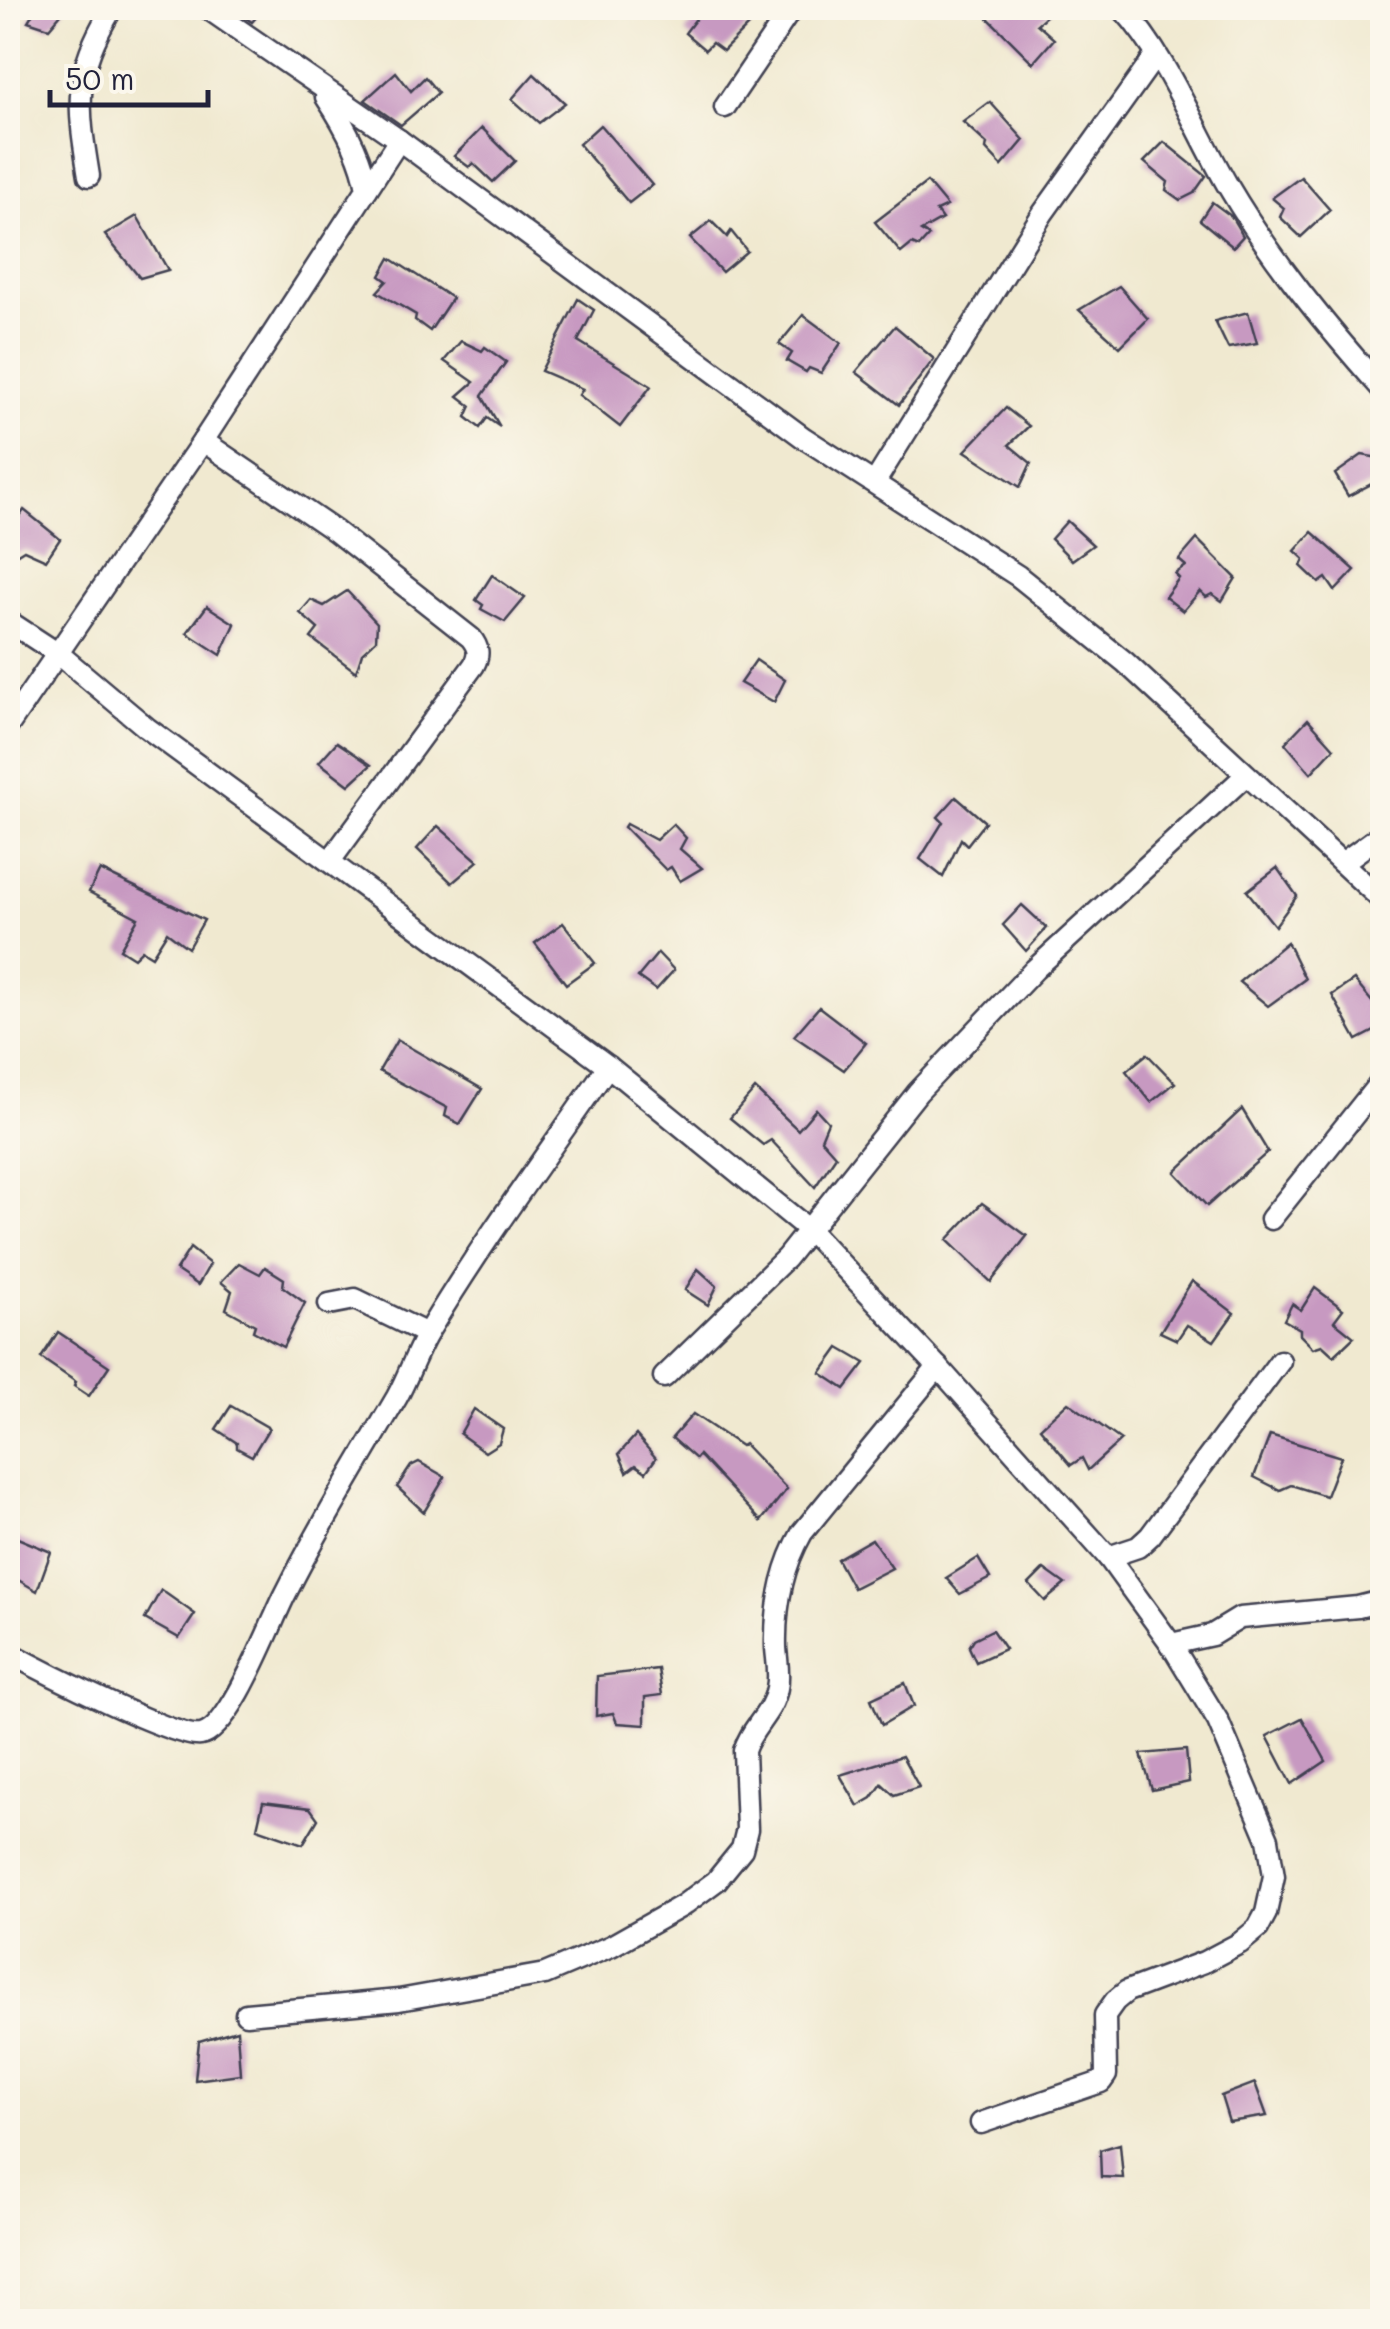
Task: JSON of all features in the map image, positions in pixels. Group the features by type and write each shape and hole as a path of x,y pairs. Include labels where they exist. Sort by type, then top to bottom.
{"street":[{"path":"89,176 78,95 88,56 112,8"},
{"path":"207,8 399,140 804,438 1018,576 1126,662 1382,900"},
{"path":"725,108 792,8"},
{"path":"1122,8 1185,99 1228,186 1261,235 1324,324 1382,388"},
{"path":"875,482 1042,213 1156,55"},
{"path":"319,87 352,145 365,173 367,189"},
{"path":"8,726 203,441 399,140"},
{"path":"203,441 336,530 471,638 478,649 474,665 330,862"},
{"path":"8,621 60,654 148,728 608,1066 808,1230 938,1367 1108,1557 1172,1644 1218,1721 1268,1839 1274,1876 1266,1913 1258,1928 1240,1943 1204,1962 1127,1991 1114,2001 1105,2015 1106,2075 1101,2082 981,2123"},
{"path":"664,1377 749,1297 918,1092 1035,968 1245,776"},
{"path":"1342,863 1382,834"},
{"path":"8,1652 158,1723 190,1735 202,1736 213,1730 246,1676 285,1594 398,1394 427,1334 479,1250 608,1066"},
{"path":"1271,1219 1382,1080"},
{"path":"329,1304 355,1298 427,1334"},
{"path":"1108,1557 1138,1548 1150,1536 1280,1361"},
{"path":"246,2014 399,2000 545,1974 611,1946 682,1906 716,1881 746,1840 744,1750 777,1692 778,1605 790,1554 802,1533 938,1367"},
{"path":"1172,1644 1212,1635 1240,1618 1382,1600"}],"building":[{"path":"36,8 66,8 49,28 28,21"},
{"path":"231,8 264,8 252,22"},
{"path":"704,8 746,8 757,17 723,51 712,43 705,50 685,33"},
{"path":"998,8 1055,8 1037,24 1054,39 1033,63 988,18"},
{"path":"396,72 411,91 425,77 438,93 401,125 365,100"},
{"path":"534,74 565,103 539,123 512,99"},
{"path":"990,102 1024,140 1002,166 986,149 987,144 963,122"},
{"path":"600,125 652,185 629,203 579,144"},
{"path":"482,128 515,161 493,182 473,163 469,167 454,156"},
{"path":"1164,142 1206,176 1194,193 1180,200 1166,190 1168,182 1144,162"},
{"path":"1301,177 1330,210 1301,237 1280,217 1284,208 1272,198"},
{"path":"927,182 947,206 936,211 942,219 921,231 929,236 919,247 912,244 901,253 875,222"},
{"path":"1212,202 1231,216 1243,236 1233,247 1200,220"},
{"path":"137,216 168,270 140,278 105,235"},
{"path":"711,221 727,237 731,231 747,251 722,272 690,238"},
{"path":"390,258 452,298 430,331 415,320 416,315 377,292 387,281 380,276"},
{"path":"1119,286 1148,319 1120,347 1079,310"},
{"path":"578,299 594,310 578,341 651,386 620,427 579,395 583,389 541,371"},
{"path":"1248,312 1257,343 1228,348 1215,321"},
{"path":"803,315 841,343 821,373 809,368 806,372 787,361 792,353 779,344"},
{"path":"895,326 934,359 899,405 856,372"},
{"path":"461,341 482,351 485,347 506,362 482,396 500,427 487,418 480,428 466,417 471,406 458,396 474,382 444,361"},
{"path":"1006,408 1029,426 1009,445 1031,463 1020,487 965,451"},
{"path":"1362,455 1379,458 1381,479 1348,496 1335,474"},
{"path":"24,510 60,539 46,560 24,550 8,560 8,534"},
{"path":"1067,521 1093,545 1072,560 1051,539"},
{"path":"1312,532 1355,570 1335,591 1326,578 1319,583 1301,566 1304,559 1295,551"},
{"path":"1197,539 1236,578 1222,601 1200,591 1183,611 1165,597 1179,578 1175,574 1186,566 1179,560"},
{"path":"492,575 525,598 505,622 481,609 483,605 476,600"},
{"path":"347,591 377,623 376,640 362,653 356,672 311,638 318,629 300,613 311,600 324,606"},
{"path":"207,606 235,624 221,655 187,633"},
{"path":"756,660 785,680 774,702 740,683"},
{"path":"1308,719 1334,748 1311,773 1285,743"},
{"path":"337,742 371,765 349,785 319,762"},
{"path":"956,797 985,822 967,845 961,839 943,877 920,859 943,822 938,817"},
{"path":"626,824 656,840 673,824 686,838 680,849 702,868 680,881 671,867 666,870 624,827"},
{"path":"438,826 478,861 452,883 417,849"},
{"path":"1277,868 1297,896 1275,926 1247,891"},
{"path":"100,870 204,920 188,948 167,932 152,956 142,950 134,958 120,949 138,918 89,892"},
{"path":"1022,905 1047,928 1026,951 1003,925"},
{"path":"563,923 595,963 566,984 535,943"},
{"path":"1287,942 1305,979 1268,1006 1239,982"},
{"path":"658,953 674,970 656,990 638,977"},
{"path":"1354,980 1382,1014 1382,1027 1357,1040 1332,995"},
{"path":"819,1007 866,1043 844,1070 794,1036"},
{"path":"397,1040 482,1089 460,1124 445,1116 447,1108 379,1071"},
{"path":"1147,1054 1175,1083 1151,1102 1126,1071"},
{"path":"755,1089 798,1130 816,1109 828,1122 821,1139 836,1156 815,1187 771,1140 763,1145 730,1118"},
{"path":"1242,1109 1268,1152 1207,1206 1175,1172"},
{"path":"982,1203 1027,1236 991,1282 947,1240"},
{"path":"190,1248 210,1264 198,1285 176,1270"},
{"path":"239,1263 260,1274 265,1267 284,1279 283,1287 305,1303 283,1347 253,1331 255,1325 226,1309 232,1291 221,1282"},
{"path":"698,1269 717,1286 708,1305 685,1290"},
{"path":"1192,1281 1234,1313 1214,1341 1187,1325 1177,1340 1160,1332"},
{"path":"1315,1288 1343,1309 1334,1321 1354,1337 1334,1356 1322,1345 1313,1348 1300,1335 1300,1329 1284,1320 1292,1304 1301,1310"},
{"path":"58,1332 109,1366 89,1396 41,1358"},
{"path":"839,1348 865,1363 845,1389 821,1373"},
{"path":"1068,1402 1121,1440 1088,1470 1082,1458 1071,1465 1040,1428"},
{"path":"231,1406 269,1428 252,1456 216,1429"},
{"path":"474,1409 503,1429 499,1443 485,1452 460,1434"},
{"path":"693,1414 741,1446 744,1444 787,1489 761,1521 699,1455 696,1459 672,1438"},
{"path":"636,1435 656,1458 646,1472 636,1465 627,1472 619,1454"},
{"path":"1270,1435 1341,1457 1326,1496 1291,1485 1280,1490 1254,1477"},
{"path":"419,1462 445,1477 424,1512 397,1487 411,1466"},
{"path":"8,1534 51,1552 37,1591 8,1574"},
{"path":"872,1539 892,1568 853,1588 837,1559"},
{"path":"978,1558 990,1578 960,1594 946,1578"},
{"path":"1044,1569 1065,1584 1045,1601 1029,1584"},
{"path":"161,1590 195,1614 179,1638 145,1619"},
{"path":"992,1630 1005,1649 976,1662 969,1647 974,1639"},
{"path":"658,1669 662,1695 645,1697 645,1725 617,1723 613,1713 596,1716 597,1676"},
{"path":"905,1683 914,1706 882,1725 871,1699"},
{"path":"1302,1718 1326,1761 1292,1784 1267,1736"},
{"path":"1186,1750 1189,1782 1152,1790 1141,1754"},
{"path":"902,1756 919,1787 894,1795 882,1784 872,1798 858,1806 840,1775"},
{"path":"263,1802 310,1808 318,1819 303,1844 257,1828"},
{"path":"237,2030 240,2074 195,2080 199,2041"},
{"path":"1255,2083 1267,2116 1229,2122 1221,2096"},
{"path":"1120,2144 1123,2178 1101,2177 1100,2150"}]}
